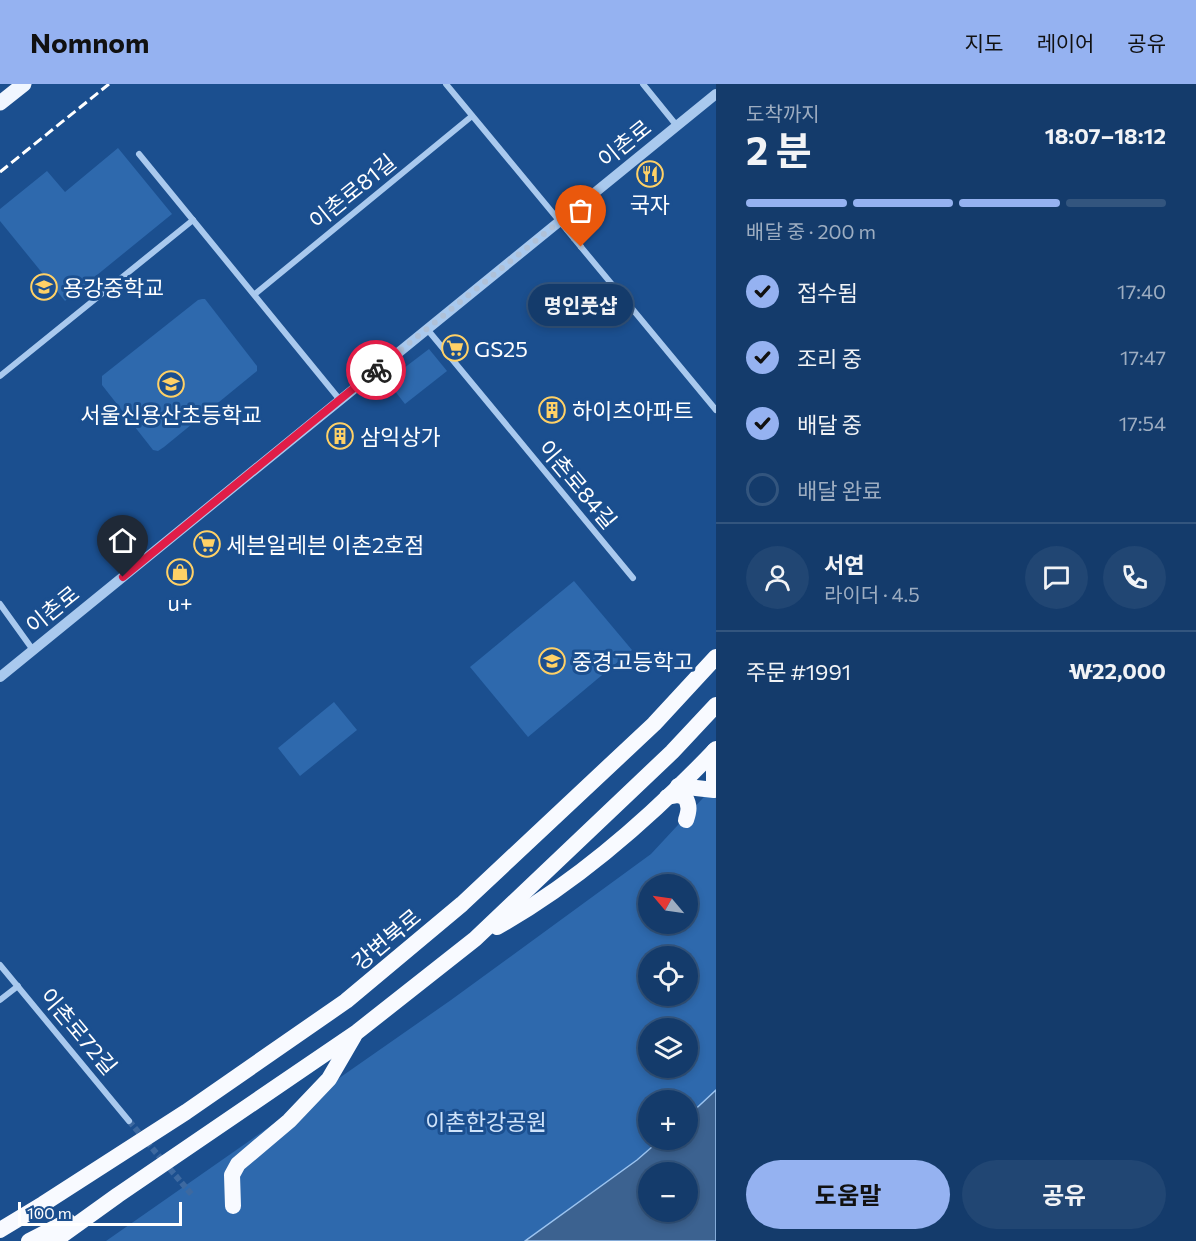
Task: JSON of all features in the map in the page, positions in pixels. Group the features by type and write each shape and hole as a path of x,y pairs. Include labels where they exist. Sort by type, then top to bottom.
{"highway":[{"name":"강변북로","path":"0,1230 186,1112 346,1001 462,904 654,724 716,657"},
{"path":"54,1241 357,1032 475,939 672,752 716,705"},
{"path":"475,939 530,909 624,838 715,750"},
{"path":"673,791 714,790 715,750"},
{"path":"673,791 685,797 688,803 687,820"},
{"path":"233,1206 234,1170 238,1164 289,1121 329,1079 357,1032"},
{"path":"28,1241 118,1195"},
{"name":"강변북로","path":"0,1236 43,1204"}],"main road":[{"path":"0,103 24,84"}],"street":[{"path":"446,84 716,410"},
{"path":"643,84 677,126"},
{"name":"이촌로","path":"0,677 716,95"},
{"name":"이촌로81길","path":"255,294 472,116"},
{"path":"139,154 340,400"},
{"path":"0,376 193,220"},
{"name":"이촌로84길","path":"427,329 633,578"},
{"path":"0,604 33,650"},
{"name":"이촌로72길","path":"0,964 129,1121"},
{"path":"0,1000 18,986"}],"green space":[{"path":"118,148 172,214 65,301 0,221 0,209 47,171 65,192"},
{"path":"205,299 257,366 257,371 164,447 158,451 153,450 102,385 102,376 198,300"},
{"path":"429,349 447,371 405,404 387,381"},
{"path":"574,581 632,650 528,737 470,667"},
{"path":"334,702 357,730 300,776 278,748"},
{"name":"이촌한강공원","path":"716,784 716,1090 698,1107 698,1090 638,1090 638,1150 648,1150 637,1160 525,1241 106,1241 451,1000 651,854"}],"shaded area":[{"path":"716,1090 716,1241 525,1241 648,1150 698,1150 698,1107"}],"tunnel":[{"path":"129,1121 193,1196"}],"railway":[{"path":"0,172 109,84"}],"way so far":[{"path":"376,370 560,221 581,247"}],"place":[{"name":"국자","path":"650,174"},
{"name":"명인풋샵","path":"581,247"},
{"name":"용강중학교","path":"44,287"},
{"name":"GS25","path":"455,348"},
{"name":"서울신용산초등학교","path":"171,384"},
{"name":"하이츠아파트","path":"552,410"},
{"name":"삼익상가","path":"340,436"},
{"name":"세븐일레븐 이촌2호점","path":"207,544"},
{"name":"u+","path":"180,572"},
{"name":"중경고등학고","path":"552,661"}],"route":[{"path":"123,577 376,370"}]}
